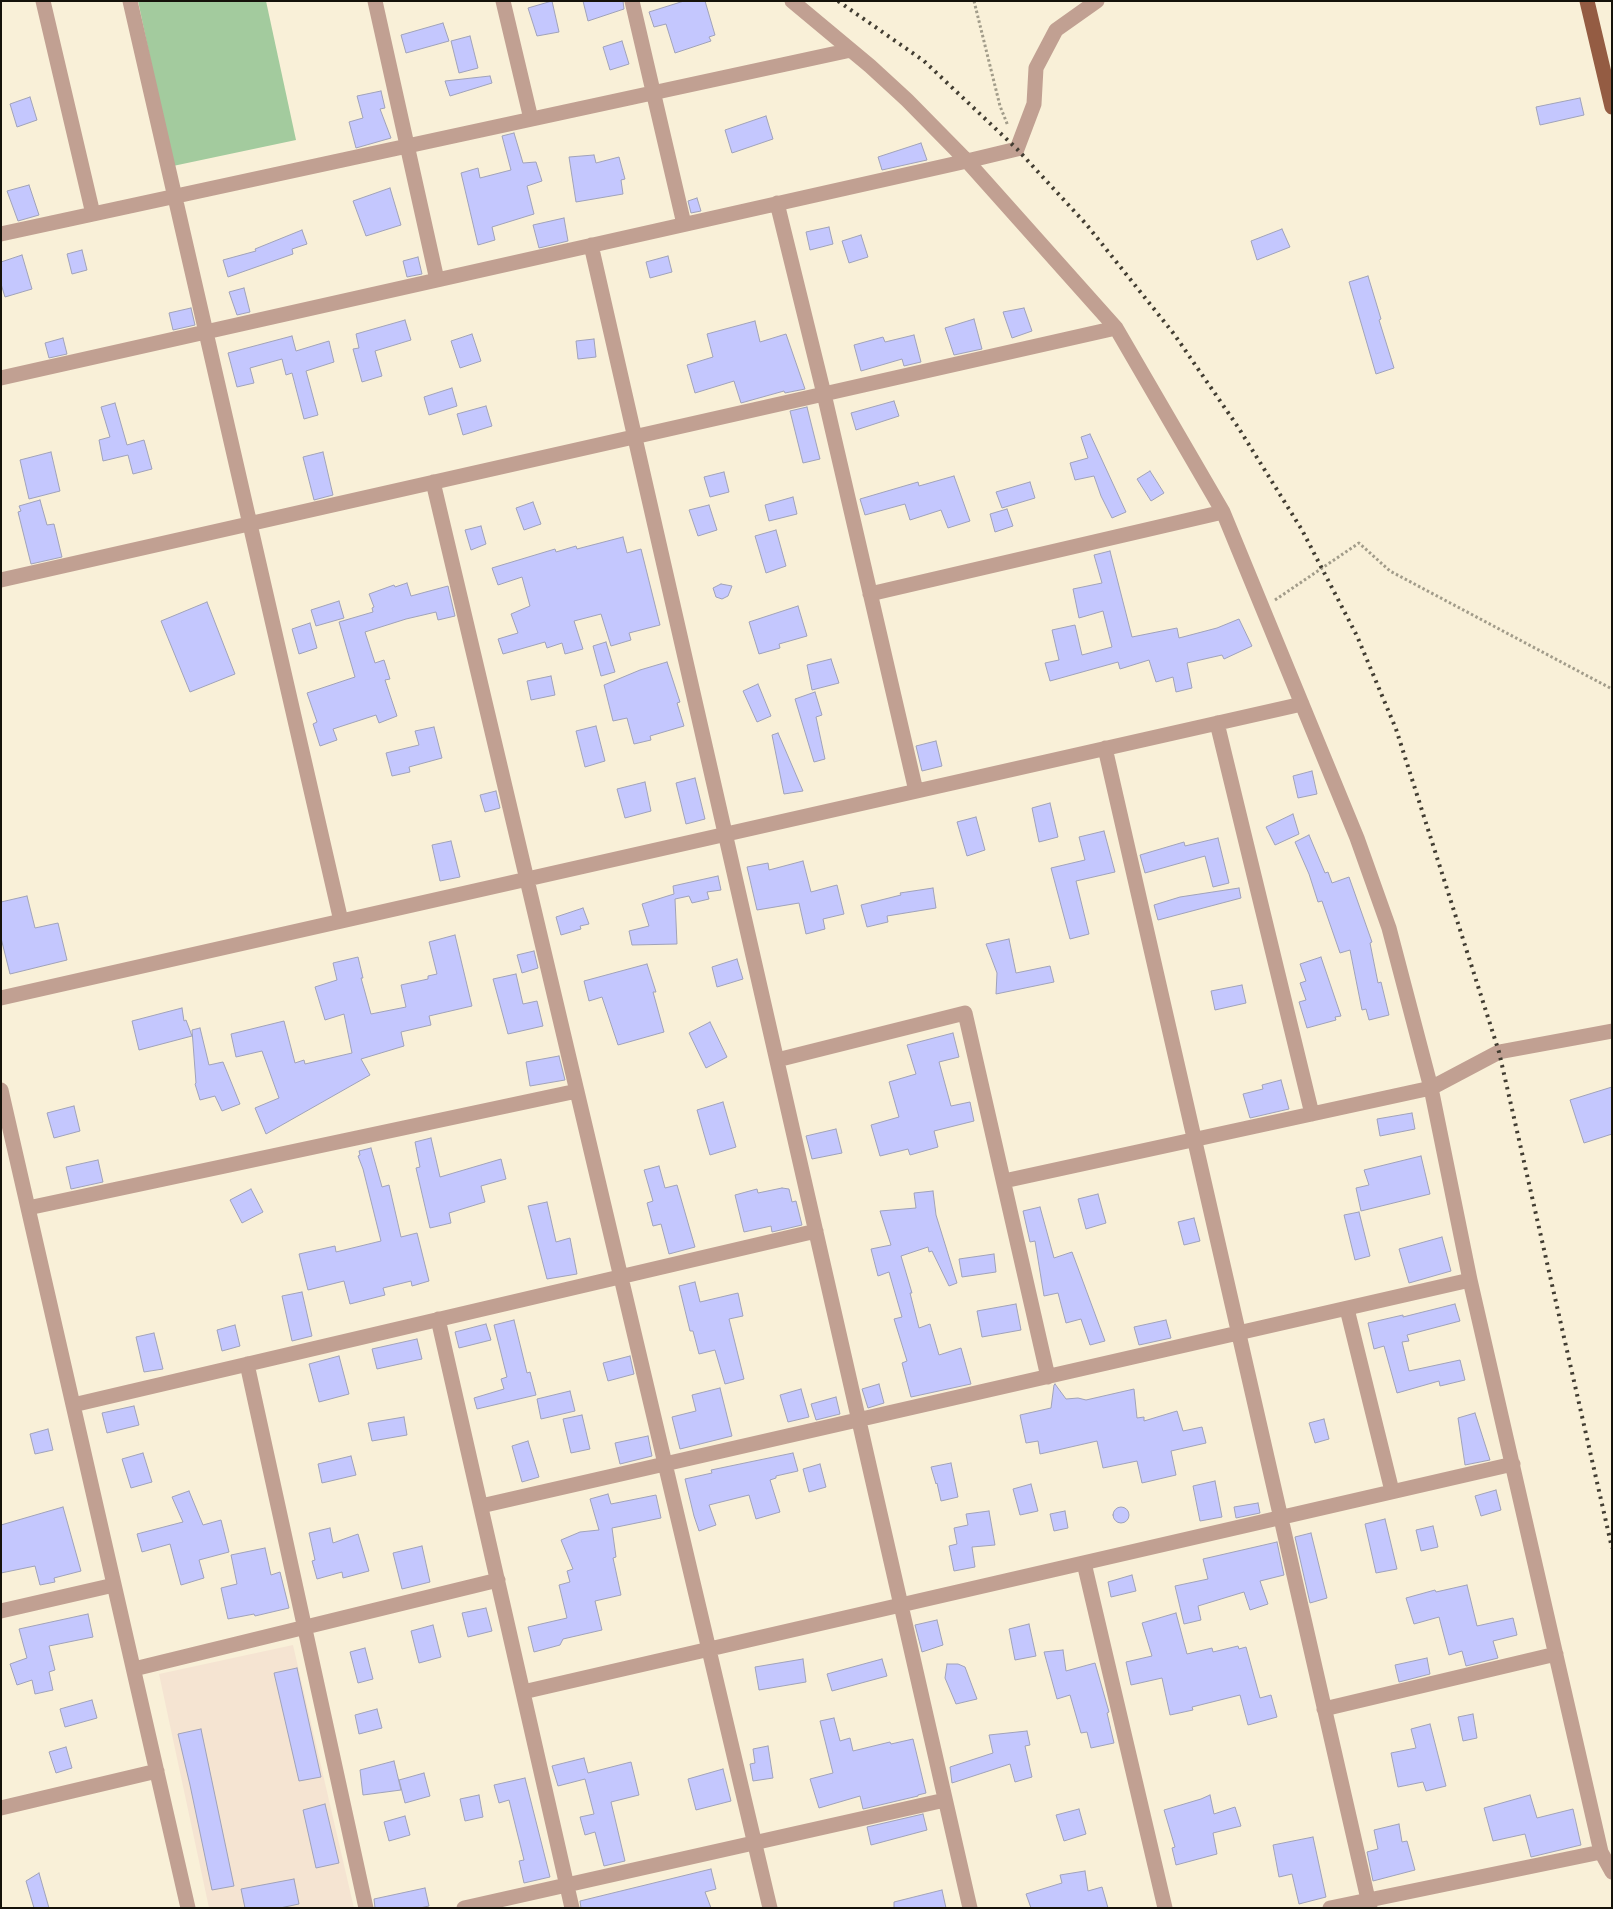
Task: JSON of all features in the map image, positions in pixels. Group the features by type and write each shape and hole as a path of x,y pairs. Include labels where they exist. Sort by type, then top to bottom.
{"main road":[{"path":"1587,1 1612,107"}],"street":[{"path":"43,1 93,214"},
{"path":"130,1 342,921"},
{"path":"375,1 436,280"},
{"path":"503,1 531,119"},
{"path":"632,1 684,224"},
{"path":"792,1 907,100 967,161 1116,328 1223,512 1357,838 1389,928 1431,1088 1470,1280 1601,1852 1612,1872"},
{"path":"1,378 1017,150 1034,104 1036,68 1056,30 1096,1"},
{"path":"1,234 851,50"},
{"path":"777,204 824,394 916,791"},
{"path":"591,245 970,1908"},
{"path":"1,580 1116,328"},
{"path":"433,482 770,1908"},
{"path":"870,594 1223,512"},
{"path":"1,998 1302,704"},
{"path":"1217,723 1312,1114"},
{"path":"1105,748 1369,1903"},
{"path":"777,1060 966,1013 1048,1377"},
{"path":"1004,1181 1431,1088 1498,1052 1612,1031"},
{"path":"1,1090 188,1908"},
{"path":"28,1208 577,1091"},
{"path":"73,1405 816,1231"},
{"path":"481,1506 1470,1280"},
{"path":"1347,1309 1392,1492"},
{"path":"438,1319 572,1908"},
{"path":"247,1364 366,1908"},
{"path":"523,1692 1513,1464"},
{"path":"1084,1563 1165,1908"},
{"path":"134,1669 498,1580"},
{"path":"1,1611 114,1585"},
{"path":"1324,1709 1556,1654"},
{"path":"1,1808 157,1771"},
{"path":"464,1908 946,1800"},
{"path":"1330,1908 1369,1903 1601,1852"}],"path":[{"path":"974,1 1000,106 1017,150"},
{"path":"1263,608 1359,543 1390,571 1612,689"}],"shaded area":[{"path":"293,1645 354,1908 209,1908 159,1674"}],"green space":[{"path":"138,1 266,1 296,140 173,166"}],"building":[{"path":"552,1 559,32 537,36 528,8"},
{"path":"583,1 623,1 624,9 588,21"},
{"path":"684,1 705,1 715,35 709,37 711,41 675,53 666,24 654,27 649,12"},
{"path":"443,23 449,41 406,53 401,35"},
{"path":"470,36 478,68 459,73 451,41"},
{"path":"622,41 629,64 610,70 603,47"},
{"path":"490,76 492,83 450,96 445,81"},
{"path":"381,91 385,108 380,109 391,138 356,148 349,122 363,118 357,96"},
{"path":"30,97 37,120 17,127 10,104"},
{"path":"1580,98 1584,115 1540,125 1536,107"},
{"path":"766,116 773,139 732,153 725,130"},
{"path":"514,133 523,163 536,162 542,181 527,186 534,214 492,227 495,240 478,245 461,173 478,168 480,178 511,170 502,136"},
{"path":"921,143 927,160 882,170 878,157"},
{"path":"594,155 596,163 619,157 625,179 621,180 623,194 576,202 569,157"},
{"path":"29,185 39,215 18,221 7,191"},
{"path":"390,188 401,225 366,236 353,201"},
{"path":"697,198 701,211 691,213 688,201"},
{"path":"564,218 568,241 539,248 533,225"},
{"path":"829,227 833,244 810,250 806,232"},
{"path":"1282,229 1290,247 1257,260 1251,241"},
{"path":"302,230 307,244 292,249 293,254 228,277 223,260 256,251 255,249"},
{"path":"861,235 868,257 849,263 842,241"},
{"path":"82,250 87,270 72,274 67,254"},
{"path":"22,255 32,289 5,297 1,284 1,262"},
{"path":"668,256 672,272 650,278 646,262"},
{"path":"418,257 422,274 407,277 403,261"},
{"path":"1368,276 1394,368 1376,374 1349,282"},
{"path":"244,288 250,312 237,315 229,292"},
{"path":"191,308 195,325 173,330 169,313"},
{"path":"1024,308 1032,331 1012,338 1003,312"},
{"path":"974,319 982,349 954,355 945,328"},
{"path":"405,320 411,340 375,351 382,376 362,382 353,349 359,348 356,334"},
{"path":"755,321 760,342 786,334 805,389 785,393 784,391 741,403 734,381 695,393 687,365 713,357 707,334"},
{"path":"472,334 481,361 460,368 451,341"},
{"path":"914,335 921,362 904,366 902,359 861,371 854,345 883,337 885,342"},
{"path":"292,336 296,351 329,341 334,362 306,371 318,415 304,419 292,373 286,375 282,359 250,368 254,383 237,387 228,353"},
{"path":"63,338 67,354 49,358 45,343"},
{"path":"594,339 596,357 578,359 576,341"},
{"path":"452,388 457,406 429,415 424,397"},
{"path":"894,401 899,416 856,430 851,413"},
{"path":"115,403 127,445 144,440 152,469 133,474 128,455 103,461 99,440 110,437 101,407"},
{"path":"486,406 492,426 463,435 457,414"},
{"path":"807,407 820,459 803,463 790,411"},
{"path":"1090,434 1126,512 1112,518 1094,476 1075,480 1070,463 1088,458 1081,437"},
{"path":"51,452 60,491 29,499 20,460"},
{"path":"323,452 333,495 314,500 303,457"},
{"path":"1150,471 1164,493 1151,501 1137,479"},
{"path":"724,472 729,492 710,497 704,477"},
{"path":"954,476 970,521 948,528 941,510 910,520 905,504 865,515 860,499 918,482 919,486"},
{"path":"1030,482 1035,498 1002,508 996,492"},
{"path":"793,497 797,514 769,521 765,505"},
{"path":"40,500 47,525 54,524 62,557 31,564 18,512 21,511 19,506"},
{"path":"533,502 541,524 524,530 516,508"},
{"path":"709,505 717,530 698,536 689,510"},
{"path":"1007,509 1013,526 995,532 990,514"},
{"path":"481,526 486,544 471,550 465,530"},
{"path":"776,530 786,566 766,573 755,536"},
{"path":"623,537 627,553 641,549 660,625 629,633 631,640 611,646 601,614 574,621 583,649 565,654 562,643 547,648 545,642 503,654 498,639 518,633 511,614 530,606 522,577 498,585 492,568 555,549 556,552 576,546 577,549"},
{"path":"1110,551 1132,637 1177,628 1179,638 1217,628 1239,619 1252,646 1224,659 1222,655 1187,663 1192,688 1176,692 1173,677 1156,682 1149,660 1120,669 1118,662 1050,681 1045,663 1059,660 1052,630 1075,625 1082,655 1112,647 1103,611 1079,618 1073,589 1102,583 1094,555"},
{"path":"407,583 411,596 448,586 455,616 438,620 436,612 365,632 375,663 384,660 390,679 385,680 397,716 379,723 376,715 333,729 337,740 320,746 313,724 317,722 307,693 355,677 339,622 373,612 372,608 374,607 369,594 394,585 395,587"},
{"path":"721,584 732,586 728,596 722,599 716,597 713,588"},
{"path":"339,601 344,618 316,626 311,610"},
{"path":"207,602 235,674 190,692 161,621"},
{"path":"798,606 807,636 779,644 780,648 759,654 749,622"},
{"path":"310,623 317,648 299,654 292,629"},
{"path":"606,642 615,672 601,676 593,646"},
{"path":"831,659 839,683 812,690 807,665"},
{"path":"667,662 680,702 677,703 684,726 650,736 651,740 634,744 627,718 613,721 604,685 640,670"},
{"path":"551,676 555,695 531,700 527,681"},
{"path":"758,684 771,716 757,722 743,691"},
{"path":"815,692 822,715 816,717 825,759 814,762 795,699"},
{"path":"596,726 605,761 585,767 576,731"},
{"path":"434,727 442,758 409,767 410,772 392,776 386,753 419,745 415,731"},
{"path":"778,733 803,791 784,794 772,735"},
{"path":"936,741 942,766 922,771 916,746"},
{"path":"1312,771 1317,794 1298,798 1293,776"},
{"path":"695,778 705,819 686,824 676,783"},
{"path":"645,782 651,811 625,818 617,789"},
{"path":"496,791 500,808 485,812 480,795"},
{"path":"1050,803 1058,837 1039,842 1032,808"},
{"path":"1293,814 1299,834 1275,845 1266,827"},
{"path":"976,817 985,850 967,856 957,822"},
{"path":"1104,831 1115,872 1076,881 1089,934 1070,939 1051,868 1085,860 1079,837"},
{"path":"1309,835 1325,873 1328,872 1332,883 1349,877 1372,942 1370,943 1378,983 1381,982 1389,1015 1369,1020 1366,1009 1362,1010 1350,950 1340,953 1322,901 1318,902 1309,874 1295,842"},
{"path":"1218,838 1229,883 1213,887 1205,856 1145,873 1140,855 1184,842 1185,846"},
{"path":"451,841 460,877 440,881 432,845"},
{"path":"803,861 811,892 837,885 844,914 823,919 825,929 806,934 799,903 757,910 747,867 768,863 769,870"},
{"path":"718,876 721,890 707,892 709,899 692,903 689,896 675,899 677,944 632,945 629,931 649,926 642,904 674,894 673,886"},
{"path":"933,888 936,908 887,916 888,922 867,927 861,905 901,895 900,893"},
{"path":"1239,888 1241,898 1158,920 1154,905 1180,897"},
{"path":"27,896 35,928 58,923 67,960 10,974 1,938 1,902"},
{"path":"583,908 589,924 580,926 581,929 561,935 556,917"},
{"path":"455,935 472,1006 429,1016 431,1025 401,1032 404,1046 361,1059 370,1075 266,1134 255,1108 279,1098 262,1051 236,1057 231,1034 284,1021 295,1063 304,1060 305,1064 352,1053 344,1014 325,1020 315,987 337,980 333,963 358,957 363,978 361,978 371,1014 406,1007 401,985 428,979 428,976 437,974 429,942"},
{"path":"1009,939 1016,973 1050,966 1054,982 996,994 997,973 986,944"},
{"path":"534,951 538,968 522,973 517,955"},
{"path":"1321,957 1341,1016 1335,1017 1336,1020 1307,1028 1299,1002 1306,1000 1300,983 1306,981 1300,964"},
{"path":"737,959 743,979 717,987 712,967"},
{"path":"647,964 656,992 653,992 664,1032 618,1045 602,997 589,1001 584,981"},
{"path":"516,974 523,1004 537,1001 543,1026 508,1034 493,979"},
{"path":"1242,985 1246,1003 1215,1010 1211,991"},
{"path":"182,1008 184,1021 186,1020 192,1036 139,1050 132,1021"},
{"path":"710,1022 727,1057 706,1068 689,1033"},
{"path":"200,1028 209,1065 223,1062 240,1104 222,1111 215,1096 200,1100 195,1084 192,1030"},
{"path":"953,1033 959,1057 939,1062 951,1106 970,1102 974,1121 934,1131 938,1147 910,1155 908,1149 880,1156 871,1125 899,1117 889,1082 916,1074 907,1045"},
{"path":"559,1056 565,1080 530,1086 526,1062"},
{"path":"1281,1080 1289,1109 1250,1118 1243,1094 1263,1089 1262,1085"},
{"path":"1612,1087 1612,1134 1584,1143 1570,1100"},
{"path":"723,1102 736,1147 710,1155 697,1110"},
{"path":"74,1106 80,1131 54,1138 47,1113"},
{"path":"1412,1113 1415,1129 1380,1136 1377,1119"},
{"path":"836,1129 842,1153 812,1159 806,1136"},
{"path":"431,1138 440,1177 501,1159 506,1179 481,1186 485,1202 449,1213 451,1223 430,1228 416,1168 420,1167 415,1142"},
{"path":"371,1148 382,1187 389,1185 401,1237 417,1233 429,1281 412,1286 411,1281 383,1288 385,1295 350,1304 344,1281 308,1290 299,1254 335,1246 336,1252 381,1241 358,1156 360,1155 359,1151"},
{"path":"1421,1156 1430,1194 1361,1211 1356,1188 1369,1185 1364,1170"},
{"path":"98,1160 103,1182 71,1189 66,1167"},
{"path":"659,1166 665,1188 677,1185 695,1247 669,1254 661,1224 653,1226 647,1203 653,1201 644,1170"},
{"path":"782,1188 789,1189 792,1202 796,1201 802,1225 772,1232 771,1226 744,1232 735,1195 757,1189 758,1193"},
{"path":"251,1189 263,1212 242,1223 230,1200"},
{"path":"933,1191 936,1215 957,1283 949,1286 932,1251 929,1252 928,1247 901,1256 912,1293 910,1293 919,1328 930,1324 939,1355 961,1348 971,1384 911,1397 902,1363 907,1361 894,1319 902,1317 889,1272 878,1276 871,1249 891,1245 880,1211 916,1208 914,1193"},
{"path":"1098,1194 1106,1223 1086,1229 1078,1199"},
{"path":"547,1202 556,1242 570,1238 577,1274 547,1279 528,1206"},
{"path":"1040,1207 1054,1258 1072,1252 1105,1341 1090,1345 1081,1319 1066,1323 1058,1293 1044,1296 1035,1241 1030,1242 1023,1211"},
{"path":"1359,1212 1370,1256 1355,1260 1344,1215"},
{"path":"1194,1218 1200,1241 1184,1245 1178,1222"},
{"path":"1442,1237 1451,1271 1409,1283 1399,1249"},
{"path":"994,1254 996,1272 962,1277 959,1259"},
{"path":"695,1282 700,1302 738,1293 743,1316 729,1319 744,1379 725,1384 715,1350 699,1354 693,1331 690,1331 679,1286"},
{"path":"302,1292 312,1336 292,1341 282,1296"},
{"path":"1016,1304 1021,1330 982,1337 977,1311"},
{"path":"1455,1304 1460,1321 1407,1335 1409,1341 1402,1342 1409,1371 1460,1360 1465,1380 1440,1386 1439,1381 1397,1393 1384,1346 1374,1349 1368,1323 1403,1315 1403,1317"},
{"path":"514,1320 527,1373 530,1372 536,1395 477,1409 474,1398 504,1389 501,1379 507,1377 494,1325"},
{"path":"1166,1320 1171,1338 1139,1345 1134,1327"},
{"path":"486,1324 491,1340 459,1348 455,1332"},
{"path":"235,1325 240,1346 222,1351 217,1330"},
{"path":"154,1333 163,1369 144,1372 136,1337"},
{"path":"417,1339 422,1359 377,1369 372,1349"},
{"path":"339,1356 349,1394 319,1402 309,1364"},
{"path":"630,1356 634,1374 608,1381 603,1363"},
{"path":"879,1384 884,1403 868,1408 862,1389"},
{"path":"1055,1384 1066,1399 1078,1398 1086,1400 1134,1389 1137,1418 1144,1417 1144,1421 1177,1411 1183,1431 1202,1427 1206,1443 1171,1451 1176,1475 1142,1483 1137,1461 1103,1468 1097,1441 1040,1454 1038,1441 1026,1443 1020,1415 1051,1408"},
{"path":"720,1388 732,1436 680,1449 672,1417 696,1411 692,1395"},
{"path":"801,1389 809,1417 788,1422 780,1395"},
{"path":"570,1391 575,1411 541,1419 537,1399"},
{"path":"836,1397 840,1414 816,1420 811,1404"},
{"path":"134,1406 139,1425 107,1433 102,1413"},
{"path":"1475,1413 1490,1460 1465,1465 1458,1418"},
{"path":"582,1415 590,1449 571,1453 563,1419"},
{"path":"404,1417 407,1435 372,1441 368,1423"},
{"path":"1324,1419 1329,1439 1315,1443 1309,1423"},
{"path":"48,1429 53,1450 35,1454 30,1434"},
{"path":"648,1436 652,1456 620,1464 615,1443"},
{"path":"528,1441 539,1477 522,1482 512,1446"},
{"path":"143,1453 152,1482 131,1488 122,1459"},
{"path":"793,1453 798,1471 776,1476 776,1478 770,1480 780,1512 756,1519 749,1495 709,1505 716,1525 699,1531 685,1479 712,1473 711,1470"},
{"path":"351,1456 356,1475 322,1483 318,1464"},
{"path":"951,1463 958,1497 941,1501 931,1467"},
{"path":"820,1464 826,1487 809,1492 803,1469"},
{"path":"1215,1481 1222,1517 1200,1521 1193,1486"},
{"path":"1031,1484 1038,1511 1020,1515 1013,1489"},
{"path":"1496,1490 1501,1510 1481,1516 1475,1496"},
{"path":"189,1491 203,1525 221,1520 229,1552 199,1560 204,1578 181,1585 170,1544 142,1552 137,1534 183,1522 172,1497"},
{"path":"608,1494 611,1504 656,1495 661,1518 612,1528 616,1557 613,1558 621,1595 595,1601 602,1630 563,1639 560,1645 534,1652 528,1627 567,1618 559,1585 570,1582 567,1571 573,1569 561,1540 580,1532 599,1530 590,1499"},
{"path":"1258,1503 1260,1513 1236,1518 1234,1507"},
{"path":"63,1507 81,1571 54,1578 55,1582 40,1585 35,1566 1,1573 1,1525"},
{"path":"1121,1507 1127,1509 1129,1515 1127,1521 1121,1523 1115,1521 1113,1515 1115,1509"},
{"path":"989,1511 995,1545 972,1547 975,1567 954,1571 949,1546 957,1544 954,1528 968,1525 966,1514"},
{"path":"1065,1511 1068,1528 1054,1531 1050,1514"},
{"path":"1385,1519 1397,1569 1376,1573 1365,1524"},
{"path":"1433,1526 1438,1547 1421,1551 1416,1530"},
{"path":"330,1528 333,1543 358,1534 369,1571 343,1578 342,1572 317,1579 312,1561 315,1560 309,1533"},
{"path":"1311,1533 1327,1598 1310,1603 1295,1537"},
{"path":"1277,1542 1284,1575 1260,1581 1268,1604 1250,1610 1244,1592 1198,1606 1201,1620 1184,1624 1175,1586 1208,1579 1203,1559"},
{"path":"422,1546 430,1582 402,1589 393,1553"},
{"path":"265,1548 271,1575 280,1572 289,1608 255,1616 254,1614 228,1619 221,1588 237,1584 231,1555"},
{"path":"1132,1575 1136,1591 1111,1597 1108,1582"},
{"path":"1467,1585 1477,1626 1513,1618 1517,1635 1493,1641 1498,1658 1466,1666 1462,1651 1449,1655 1439,1617 1414,1624 1406,1598 1435,1590 1436,1592"},
{"path":"486,1608 492,1631 468,1637 462,1613"},
{"path":"1176,1613 1187,1654 1212,1648 1213,1652 1238,1646 1239,1649 1246,1647 1260,1698 1271,1695 1277,1717 1248,1725 1240,1695 1192,1707 1193,1710 1170,1715 1162,1678 1131,1685 1126,1662 1152,1656 1142,1623"},
{"path":"88,1614 93,1637 49,1646 55,1670 49,1672 53,1690 35,1694 32,1680 17,1685 10,1664 27,1658 19,1629"},
{"path":"937,1620 943,1645 922,1652 915,1625"},
{"path":"1029,1624 1036,1656 1015,1660 1009,1629"},
{"path":"433,1625 441,1657 419,1663 411,1631"},
{"path":"365,1648 373,1679 358,1683 350,1652"},
{"path":"1063,1650 1066,1671 1095,1663 1109,1712 1107,1713 1114,1743 1091,1748 1087,1732 1081,1733 1070,1695 1057,1699 1044,1652"},
{"path":"1427,1658 1430,1674 1399,1682 1395,1665"},
{"path":"803,1659 806,1682 759,1690 755,1667"},
{"path":"882,1659 887,1676 832,1691 827,1674"},
{"path":"947,1664 958,1664 965,1667 977,1699 956,1704 945,1678"},
{"path":"297,1668 321,1777 299,1781 274,1673"},
{"path":"92,1700 97,1718 65,1727 60,1709"},
{"path":"377,1709 382,1728 359,1734 355,1715"},
{"path":"1473,1714 1477,1738 1463,1741 1458,1717"},
{"path":"834,1718 840,1741 850,1738 853,1751 890,1742 891,1744 913,1739 926,1793 863,1809 860,1796 819,1808 810,1779 833,1773 820,1721"},
{"path":"1430,1724 1446,1786 1426,1791 1423,1782 1398,1787 1391,1753 1416,1748 1411,1729"},
{"path":"201,1729 234,1886 212,1890 178,1734"},
{"path":"1027,1731 1030,1745 1025,1746 1032,1777 1015,1782 1010,1764 952,1783 950,1767 993,1753 989,1735"},
{"path":"768,1746 773,1778 753,1781 750,1764 755,1763 753,1749"},
{"path":"66,1747 72,1768 56,1773 49,1752"},
{"path":"584,1758 588,1773 631,1762 639,1795 611,1802 625,1861 604,1866 595,1832 585,1835 580,1817 594,1814 585,1779 558,1786 552,1766"},
{"path":"394,1761 401,1790 363,1795 360,1770"},
{"path":"723,1769 731,1801 696,1810 688,1779"},
{"path":"424,1773 430,1796 405,1803 399,1780"},
{"path":"525,1778 550,1877 524,1883 519,1861 524,1860 509,1800 499,1803 494,1785"},
{"path":"479,1795 483,1817 465,1821 460,1799"},
{"path":"1210,1795 1214,1814 1235,1807 1241,1826 1213,1833 1217,1854 1176,1865 1172,1848 1175,1847 1164,1810"},
{"path":"1530,1795 1537,1818 1573,1809 1581,1845 1531,1857 1525,1834 1493,1841 1484,1808"},
{"path":"325,1804 339,1863 316,1868 303,1810"},
{"path":"1079,1809 1086,1834 1064,1841 1056,1815"},
{"path":"923,1814 927,1830 871,1845 867,1827"},
{"path":"405,1816 410,1835 389,1841 384,1822"},
{"path":"1399,1824 1402,1842 1407,1841 1415,1870 1373,1881 1367,1852 1378,1849 1374,1830"},
{"path":"1313,1837 1326,1897 1299,1904 1292,1874 1279,1877 1273,1845"},
{"path":"711,1869 716,1889 705,1892 711,1908 581,1908 580,1901"},
{"path":"1085,1871 1088,1891 1102,1887 1108,1908 1031,1908 1026,1894 1062,1883 1060,1875"},
{"path":"39,1873 49,1908 34,1908 26,1881"},
{"path":"294,1879 299,1904 280,1908 245,1908 241,1889"},
{"path":"425,1888 429,1906 420,1908 375,1908 374,1899"},
{"path":"942,1890 946,1908 894,1908 894,1902"}],"railway":[{"path":"838,1 924,61 1017,149 1086,224 1174,334 1238,427 1302,530 1357,636 1396,729 1499,1052 1612,1548"}]}
